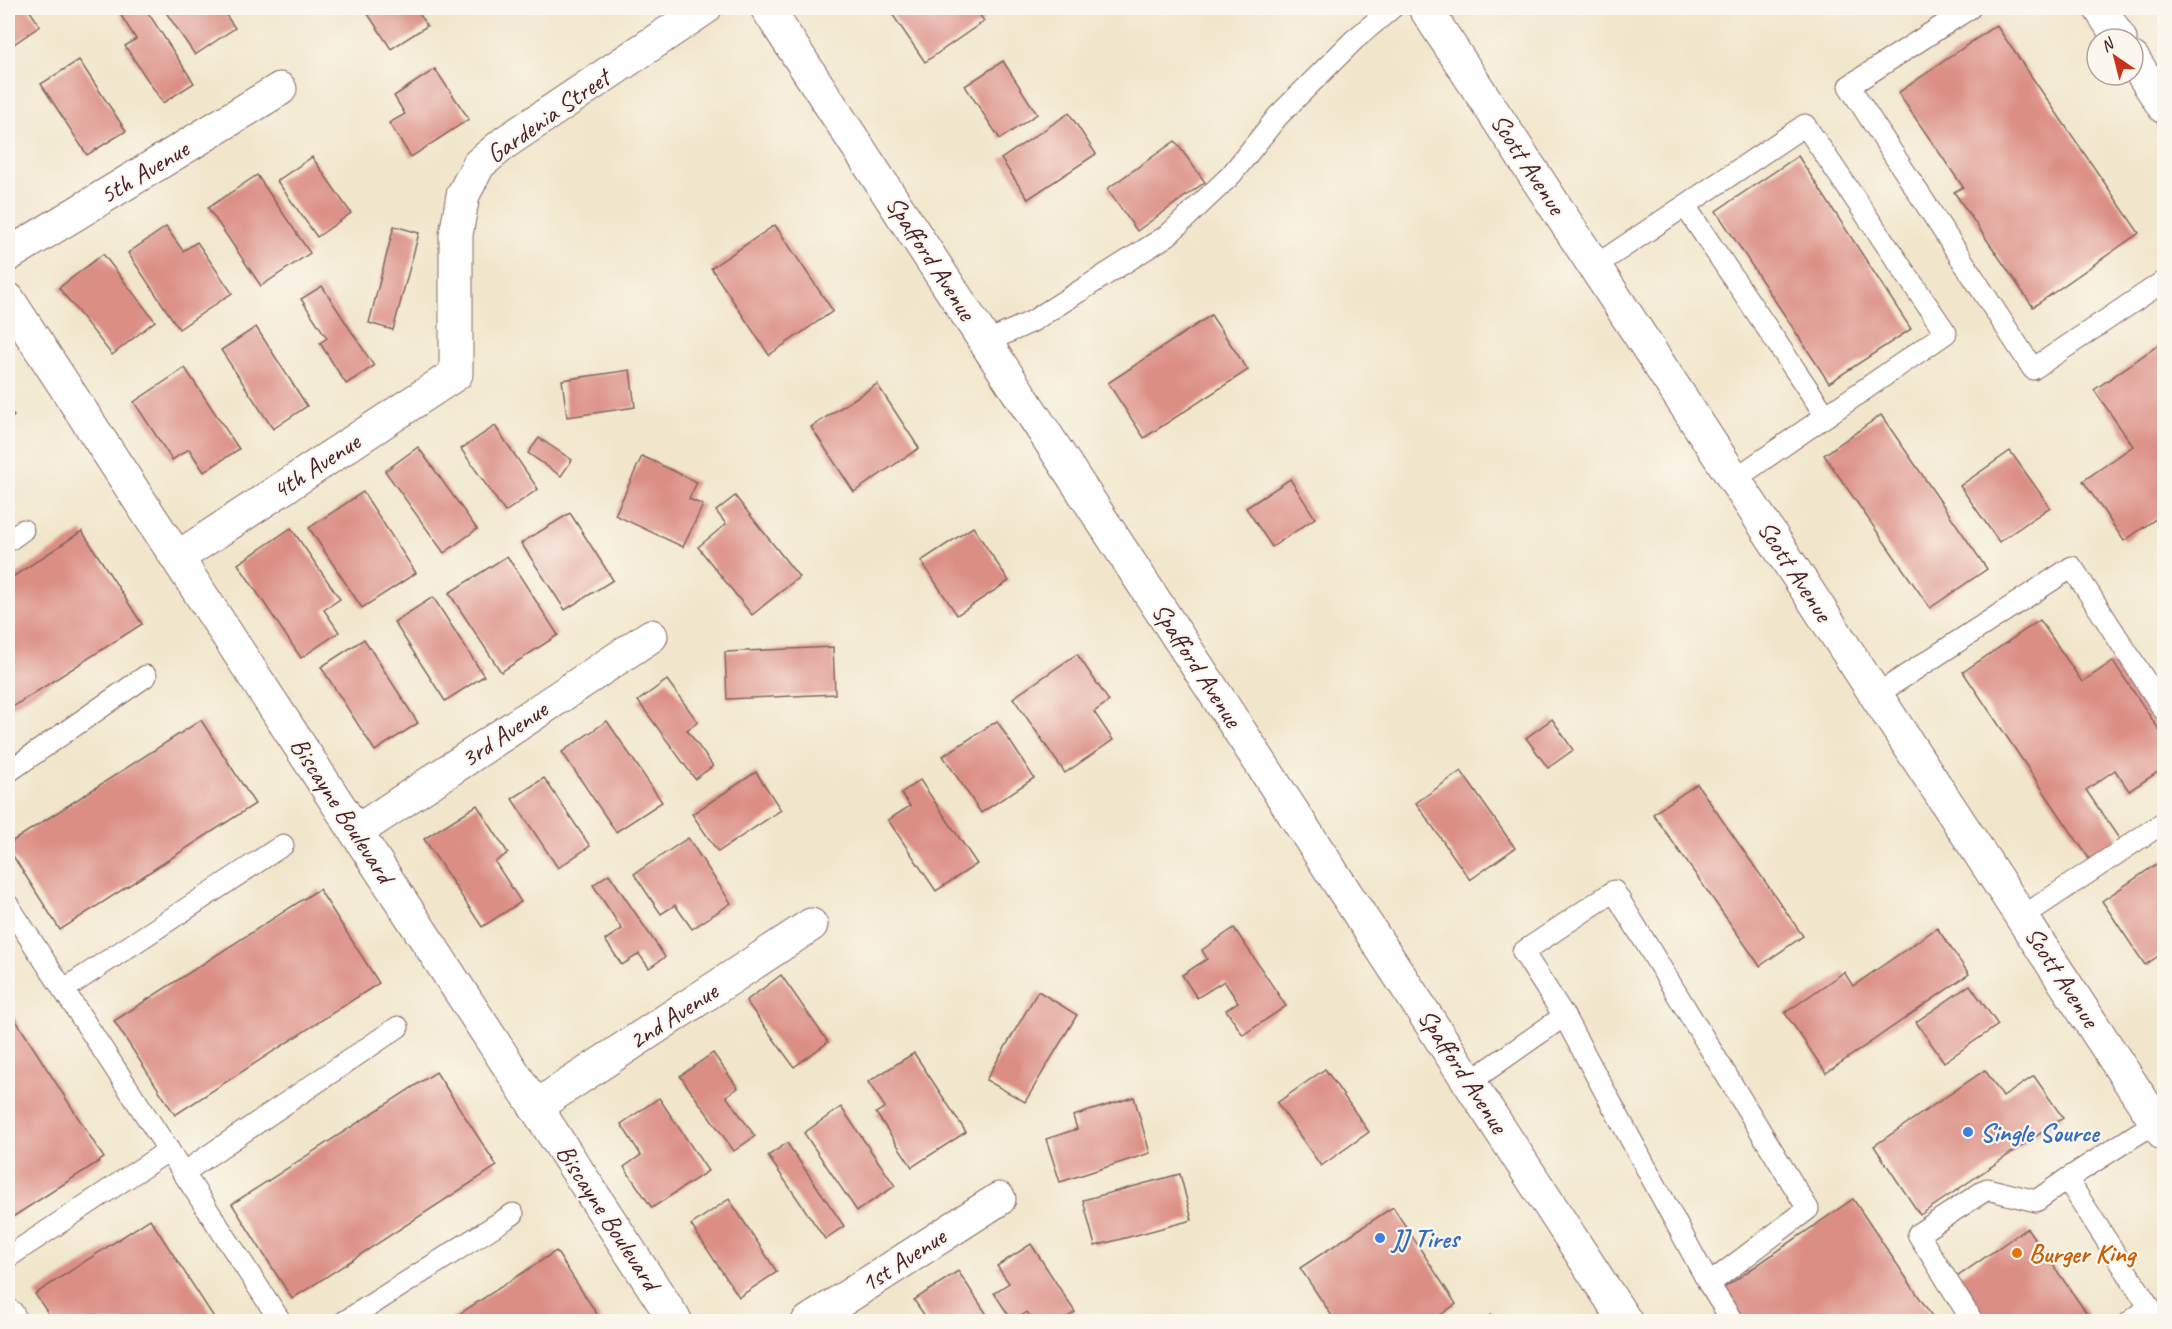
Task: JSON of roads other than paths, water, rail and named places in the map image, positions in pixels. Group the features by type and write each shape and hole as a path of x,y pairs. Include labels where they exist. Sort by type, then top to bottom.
{"street":[{"name":"Gardenia Street","path":"456,374 456,235 463,195 479,164 507,141 705,8"},
{"name":"Spafford Avenue","path":"767,8 1626,1322"},
{"name":"Scott Avenue","path":"1425,8 2160,1128"},
{"path":"2100,8 2112,27"},
{"path":"2145,78 2164,107"},
{"name":"5th Avenue","path":"8,255 280,89"},
{"name":"Biscayne Boulevard","path":"8,299 676,1322"},
{"name":"4th Avenue","path":"177,558 456,374"},
{"name":"3rd Avenue","path":"356,832 651,636"},
{"name":"2nd Avenue","path":"535,1107 811,925"},
{"name":"1st Avenue","path":"808,1322 999,1199"},
{"path":"8,1316 11,1322"}],"lane":[{"path":"986,342 1031,322 1168,235 1231,175 1278,116 1354,40 1392,8"},
{"path":"1970,8 1849,86 2033,369 2164,281"},
{"path":"1595,266 1805,125 1946,333 1735,479"},
{"path":"1685,206 1826,416"},
{"path":"1876,695 2072,567 2164,710"},
{"path":"8,771 146,676"},
{"path":"2022,917 2164,822"},
{"path":"63,990 283,845"},
{"path":"1708,1284 1808,1209 1614,891 1523,952 1564,1016 1708,1284 1733,1322"},
{"path":"8,905 281,1322"},
{"path":"1470,1082 1564,1016"},
{"path":"183,1173 398,1026"},
{"path":"1973,1322 1918,1234 1987,1189 2036,1201 2067,1179 2160,1128"},
{"path":"8,1257 169,1150"},
{"path":"2067,1179 2155,1314 2130,1322"},
{"path":"344,1322 513,1214"}],"place":[{"name":"Single Source","path":"1968,1132"},
{"name":"JJ Tires","path":"1380,1238"},
{"name":"Burger King","path":"2017,1253"}]}
